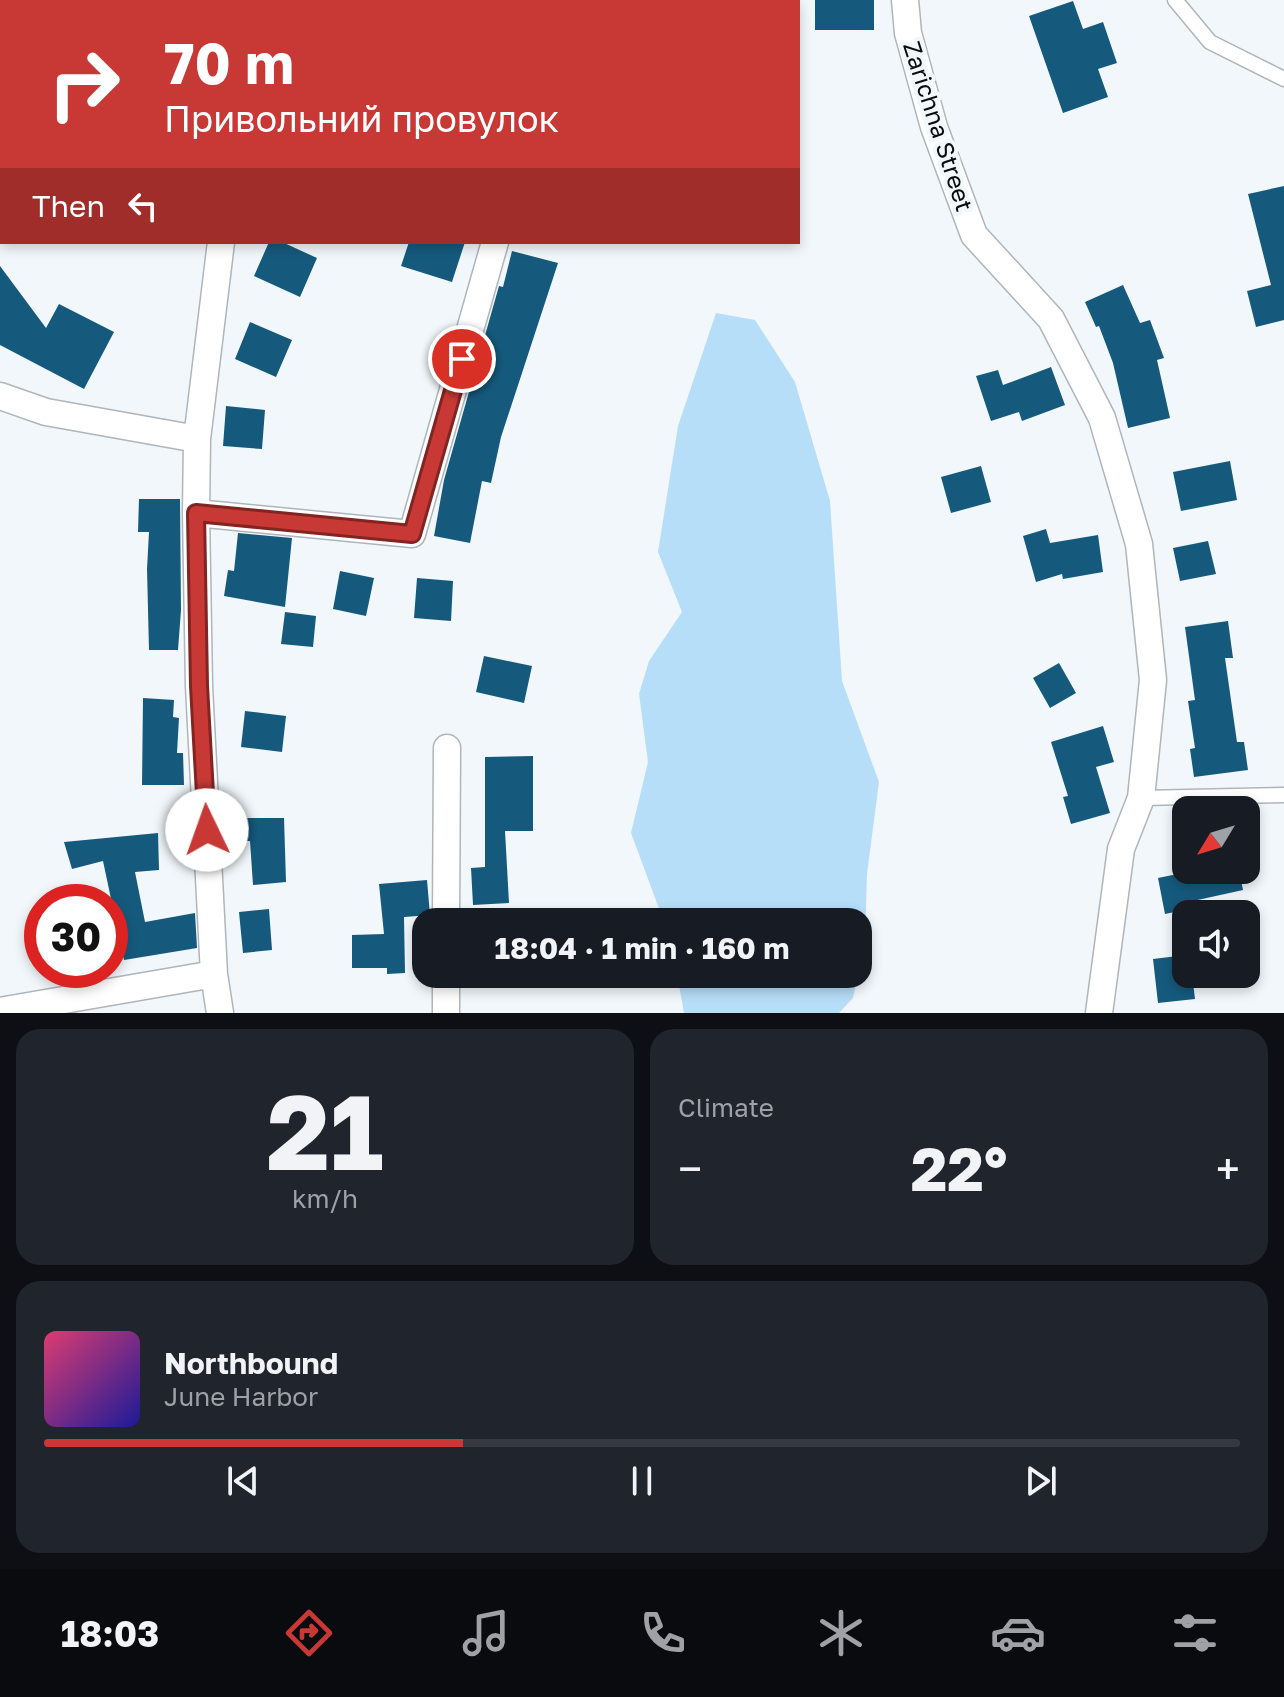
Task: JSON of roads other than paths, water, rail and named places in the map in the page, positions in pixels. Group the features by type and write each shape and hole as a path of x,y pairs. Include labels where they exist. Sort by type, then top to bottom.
{"street":[{"name":"Zarichna Street","path":"905,0 908,33 934,127 974,235 1051,319 1102,418 1139,544 1153,680 1141,798 1121,849 1099,1013"},
{"path":"220,1013 214,974 199,686 196,513 197,439 221,244"},
{"path":"196,513 412,534 494,244"},
{"path":"0,396 46,412 197,439"},
{"path":"446,908 447,748"},
{"path":"0,1011 214,974"},
{"path":"446,988 446,1013"}],"lane":[{"path":"1175,0 1210,42 1284,79"},
{"path":"1141,798 1284,795"}]}
